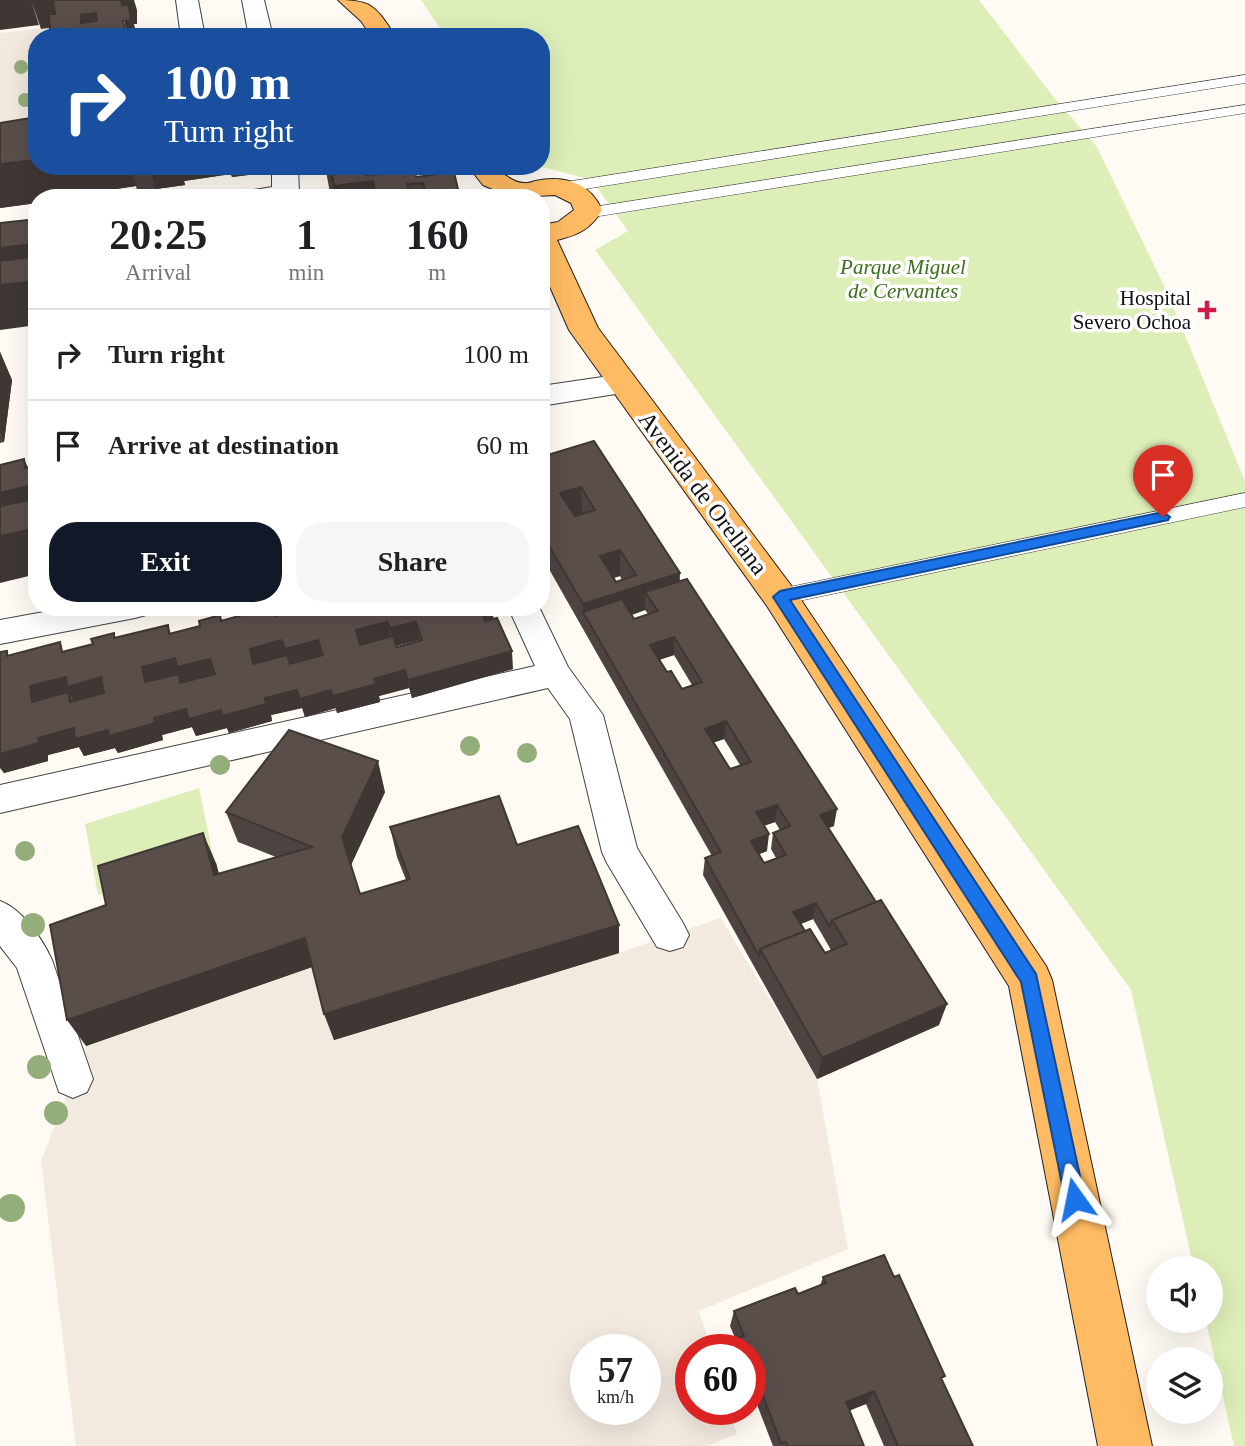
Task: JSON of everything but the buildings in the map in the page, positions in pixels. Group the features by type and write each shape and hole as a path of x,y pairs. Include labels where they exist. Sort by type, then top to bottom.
{"main road":[{"path":"349,0 371,8 380,28"},
{"path":"489,175 508,189"},
{"path":"531,189 559,188 581,196 586,203 587,212"},
{"name":"Avenida de Orellana","path":"550,233 566,230 577,224 587,212"},
{"name":"Avenida de Orellana","path":"550,254 584,330 780,597 1030,980 1125,1446"}],"street":[{"path":"187,0 192,28"},
{"path":"253,0 259,28"},
{"path":"550,395 623,384"},
{"path":"0,632 86,616"},
{"path":"527,616 555,674 586,715 620,852 670,935"},
{"path":"0,799 555,674"},
{"path":"0,917 33,960 73,1079"}],"lane":[{"path":"559,188 1245,79"},
{"path":"587,212 1245,109"},
{"path":"780,597 1245,500"}],"green space":[{"name":"Parque Miguel de Cervantes","path":"421,0 979,0 1052,95 1097,147 1168,294 1245,481 1245,1446 1234,1446 1223,1397 1223,1347 1212,1347 1209,1333 1223,1333 1223,1256 1191,1256 1131,990 595,250 628,231 592,180 550,169 550,28 440,28"},
{"path":"199,788 214,860 98,895 85,824"}],"shaded area":[{"path":"28,30 28,164 0,168 0,33"},
{"path":"721,918 817,1079 848,1249 699,1311 706,1334 675,1334 675,1425 734,1425 737,1434 707,1446 76,1446 41,1161 86,1046 315,966 335,1040 619,953"}],"place":[{"name":"Hospital Severo Ochoa","path":"1207,310"}],"route":[{"path":"1075,1199 1030,980 780,597 1163,517"}]}
